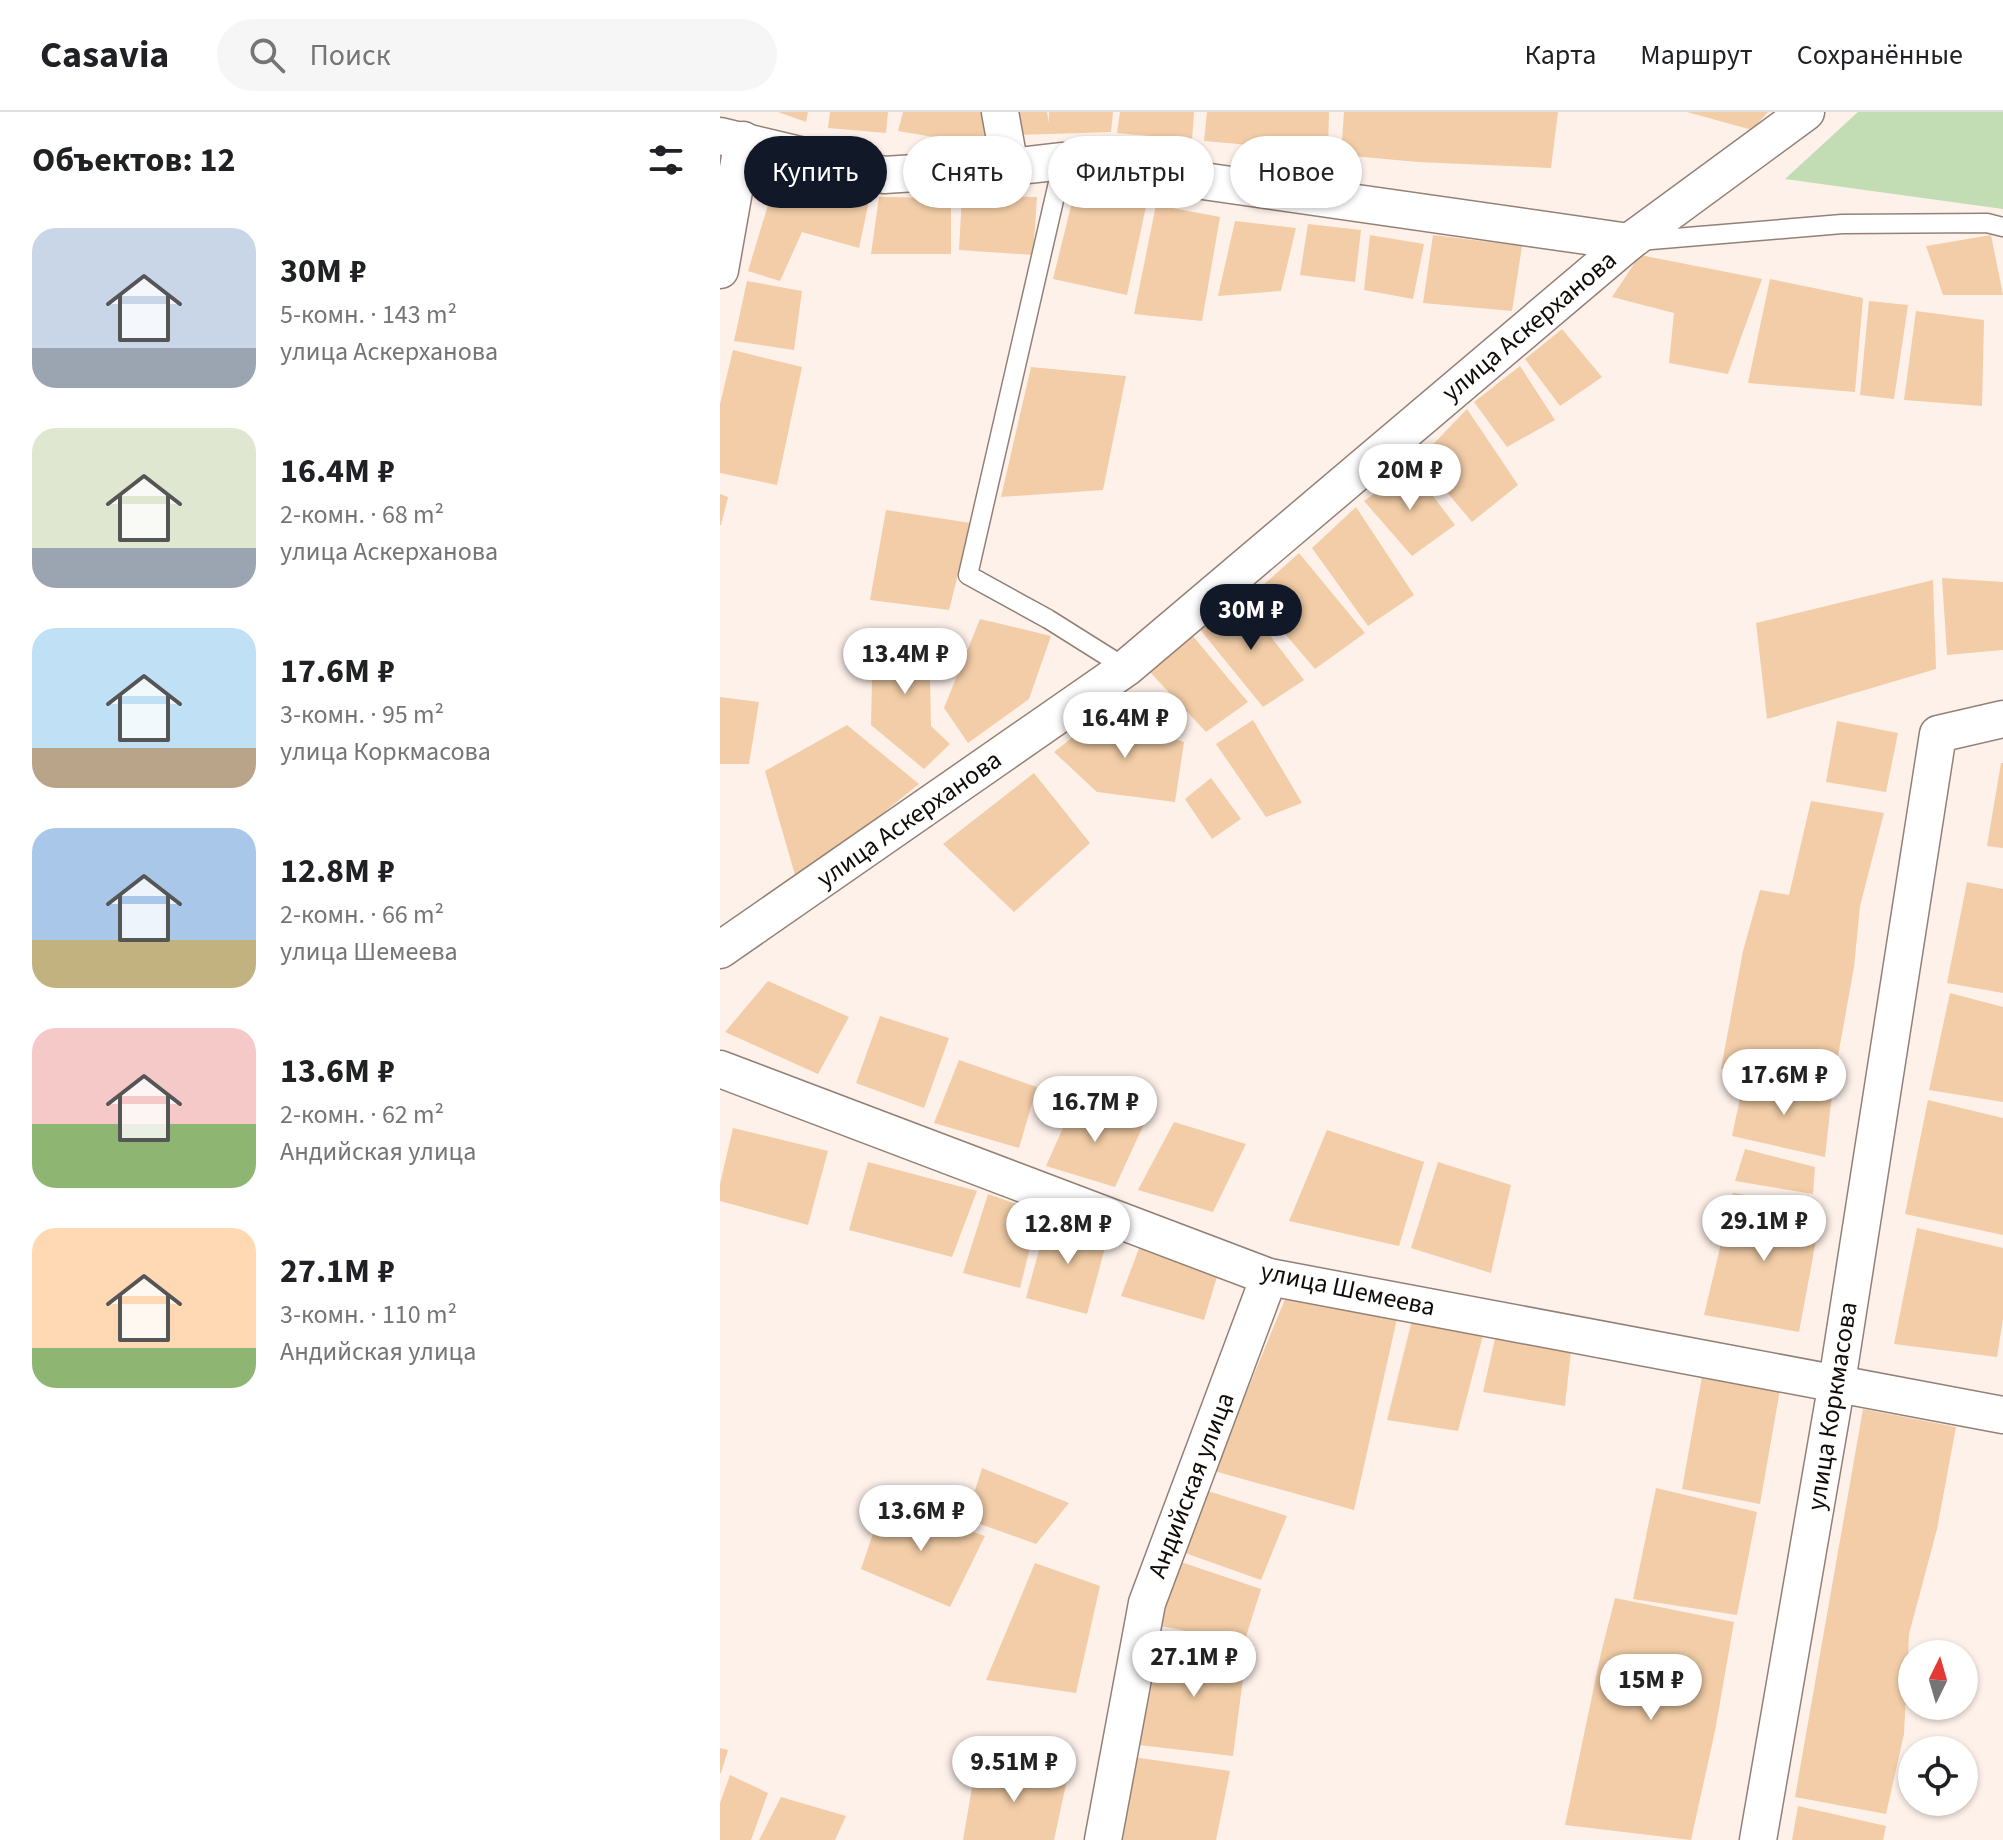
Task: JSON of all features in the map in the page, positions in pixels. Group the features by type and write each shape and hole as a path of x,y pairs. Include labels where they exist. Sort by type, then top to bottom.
{"street":[{"path":"1000,112 1004,136"},
{"name":"улица Аскерханова","path":"720,950 1126,668 1629,242 1806,112"},
{"path":"720,270 732,138 884,175 903,174"},
{"path":"1214,183 1629,242"},
{"name":"улица Коркмасова","path":"1758,1840 1837,1382 1938,734 2003,719"},
{"name":"улица Шемеева","path":"720,1069 1269,1277 2003,1415"},
{"name":"Андийская улица","path":"1103,1840 1147,1603 1269,1277"}],"lane":[{"path":"1052,208 968,575 1048,619 1126,668"},
{"path":"1629,242 1842,224 1987,223 2003,227"}],"green space":[{"path":"1858,112 2003,112 2003,209 1785,179"}],"building":[{"path":"778,112 808,112 806,122"},
{"path":"830,112 888,112 886,133 828,128"},
{"path":"903,112 986,112 994,136 927,136 898,131"},
{"path":"1013,112 1047,112 1049,123 1049,112 1113,112 1111,132 1017,135"},
{"path":"1120,112 1194,112 1192,136 1117,133"},
{"path":"1207,112 1329,112 1328,136 1230,136 1230,143 1214,142 1214,136 1205,136"},
{"path":"1344,112 1558,112 1551,168 1362,157 1362,136 1342,136"},
{"path":"1687,112 1768,112 1752,130"},
{"path":"887,197 903,197 903,208 951,208 951,254 871,254 877,208 887,208"},
{"path":"1032,197 1037,197 1033,255 959,250 961,208 1032,208"},
{"path":"767,208 867,208 859,248 802,232 780,281 748,271"},
{"path":"1071,208 1146,208 1127,295 1053,279"},
{"path":"1155,208 1220,217 1202,321 1134,314"},
{"path":"1235,221 1296,228 1281,291 1218,296"},
{"path":"1308,224 1361,230 1355,282 1300,275"},
{"path":"1370,235 1424,244 1413,299 1364,290"},
{"path":"1433,235 1522,246 1512,311 1423,303"},
{"path":"1991,235 2003,295 1943,295 1926,246"},
{"path":"1640,255 1762,279 1728,374 1669,363 1674,313 1612,297"},
{"path":"1770,279 1863,298 1855,392 1748,383"},
{"path":"747,281 802,291 794,350 734,341"},
{"path":"1869,301 1908,305 1894,399 1860,395"},
{"path":"1916,311 1984,320 1982,406 1904,400"},
{"path":"1562,329 1602,377 1560,406 1525,359"},
{"path":"733,350 802,367 777,485 720,473 720,404"},
{"path":"1520,366 1555,420 1507,447 1474,402"},
{"path":"1031,367 1126,376 1103,490 1001,497"},
{"path":"1467,409 1518,485 1472,522 1419,459"},
{"path":"1411,467 1455,525 1412,556 1364,501"},
{"path":"720,494 728,497 721,525 720,525"},
{"path":"1356,507 1414,595 1368,626 1312,548"},
{"path":"886,510 971,523 949,610 870,600"},
{"path":"1299,553 1365,633 1315,669 1252,595"},
{"path":"1942,578 2003,582 2003,650 1947,655"},
{"path":"1933,580 1936,669 1767,719 1756,623"},
{"path":"1240,596 1304,680 1263,707 1198,627"},
{"path":"980,619 1051,636 1029,699 968,743 944,708"},
{"path":"929,633 931,726 950,744 924,769 871,725 873,636"},
{"path":"1192,635 1248,702 1206,732 1149,671"},
{"path":"720,697 759,702 749,764 720,764"},
{"path":"1098,717 1184,742 1175,802 1097,792 1054,752"},
{"path":"1253,720 1302,803 1266,817 1216,744"},
{"path":"1837,721 1898,733 1886,792 1826,782"},
{"path":"847,725 919,784 797,882 765,771"},
{"path":"2003,763 2003,848 1987,846"},
{"path":"1034,773 1090,843 1014,912 943,844"},
{"path":"1211,778 1241,819 1212,839 1185,799"},
{"path":"1811,801 1884,813 1860,906 1854,967 1833,1084 1721,1069 1743,951 1760,890 1789,895"},
{"path":"1967,882 2003,889 2003,993 1947,983"},
{"path":"768,981 849,1017 818,1074 725,1032"},
{"path":"1950,993 2003,1007 2003,1102 1929,1090"},
{"path":"880,1016 949,1038 924,1108 856,1083"},
{"path":"959,1060 1037,1087 1019,1148 934,1123"},
{"path":"1744,1079 1832,1094 1825,1157 1732,1136"},
{"path":"1928,1100 2003,1118 2003,1235 1905,1214"},
{"path":"1075,1101 1144,1124 1115,1187 1046,1166"},
{"path":"1174,1122 1246,1144 1213,1212 1138,1190"},
{"path":"733,1128 828,1151 808,1225 720,1201 720,1184"},
{"path":"1327,1130 1424,1162 1399,1246 1289,1221"},
{"path":"1745,1149 1815,1167 1813,1194 1735,1181"},
{"path":"868,1162 977,1191 952,1257 849,1230"},
{"path":"1438,1162 1511,1185 1491,1273 1411,1248"},
{"path":"1733,1193 1822,1208 1799,1332 1704,1315"},
{"path":"988,1194 1039,1212 1020,1288 963,1273"},
{"path":"1048,1217 1109,1233 1087,1314 1026,1298"},
{"path":"1917,1228 2003,1248 2003,1319 1997,1357 1894,1344"},
{"path":"1140,1246 1219,1270 1204,1320 1121,1296"},
{"path":"1288,1292 1399,1310 1354,1510 1214,1471"},
{"path":"1412,1320 1483,1335 1458,1431 1387,1420"},
{"path":"1497,1330 1571,1351 1565,1406 1483,1392"},
{"path":"1703,1371 1781,1384 1760,1504 1682,1489"},
{"path":"1863,1409 1956,1427 1937,1529 1909,1640 1898,1640 1898,1720 1905,1720 1904,1734 1898,1736 1898,1761 1886,1814 1795,1797"},
{"path":"982,1468 1069,1503 1036,1544 966,1519"},
{"path":"1656,1488 1757,1512 1737,1615 1633,1599"},
{"path":"1208,1491 1287,1516 1261,1580 1185,1553"},
{"path":"884,1501 985,1536 950,1607 861,1569"},
{"path":"1178,1561 1261,1589 1244,1643 1161,1626"},
{"path":"1035,1563 1100,1586 1076,1693 986,1680"},
{"path":"1615,1598 1734,1622 1715,1731 1691,1840 1565,1825"},
{"path":"1162,1638 1246,1655 1233,1756 1139,1745"},
{"path":"720,1748 728,1750 721,1773 720,1773"},
{"path":"1133,1757 1230,1771 1216,1840 1123,1840"},
{"path":"976,1764 1068,1775 1054,1840 963,1840"},
{"path":"730,1775 768,1793 751,1840 720,1840 720,1803"},
{"path":"781,1797 846,1816 835,1840 759,1840"},
{"path":"1798,1806 1886,1826 1883,1840 1792,1840"}]}
